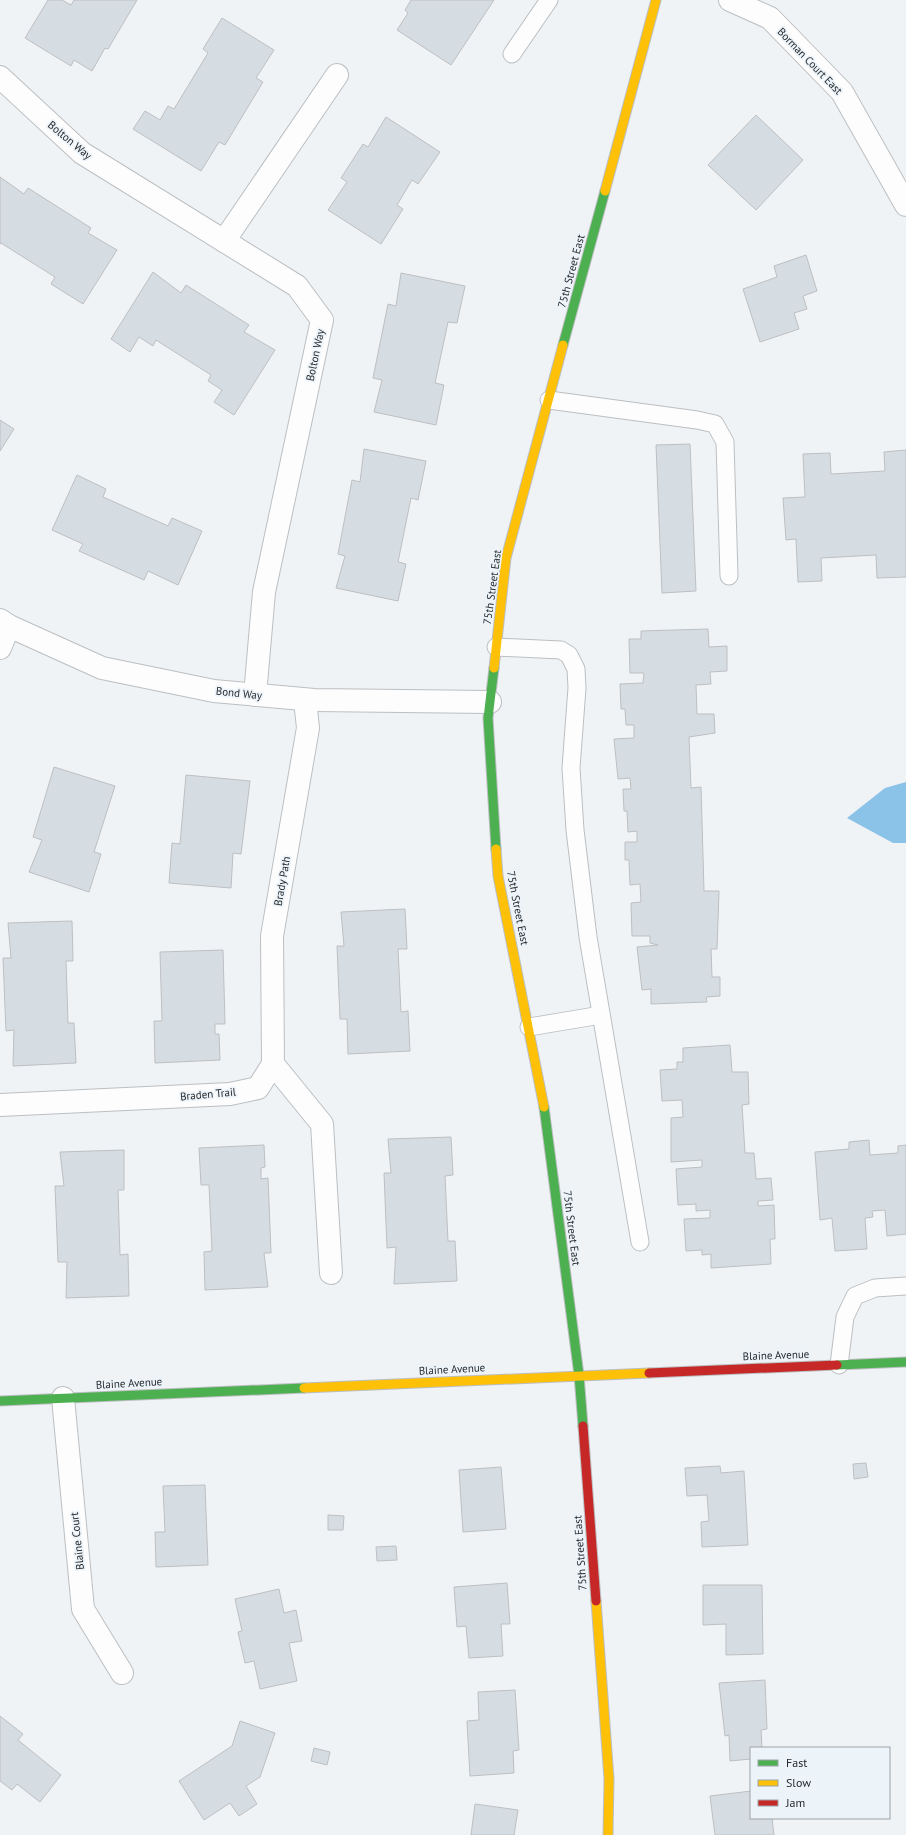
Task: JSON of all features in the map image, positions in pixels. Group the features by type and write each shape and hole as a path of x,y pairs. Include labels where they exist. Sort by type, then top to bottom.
{"street":[{"name":"75th Street East","path":"608,1835 609,1779 579,1375 543,1096 498,876 488,718 506,558 656,0"},
{"name":"Borman Court East","path":"730,0 770,18 842,92 906,205"},
{"path":"224,241 337,76"},
{"name":"Bolton Way","path":"0,77 82,153 297,286 322,320 264,592 255,695"},
{"path":"0,648 5,623"},
{"name":"Bond Way","path":"5,623 102,668 214,691 305,700 490,702"},
{"name":"Brady Path","path":"273,1064 272,936 308,728 305,700"},
{"path":"273,1064 322,1124 331,1273"},
{"name":"Braden Trail","path":"0,1105 230,1094 258,1088 273,1064"},
{"name":"Blaine Avenue","path":"0,1400 906,1362"},
{"name":"Blaine Court","path":"63,1398 83,1609 122,1673"}],"lane":[{"path":"512,54 549,0"},
{"path":"549,400 698,420 716,424 725,442 729,576"},
{"path":"496,647 561,650 569,655 576,669 577,688 571,768 575,823 588,937 640,1242"},
{"path":"529,1027 601,1015"},
{"path":"839,1365 845,1317 855,1296 875,1288 906,1286"}],"water":[{"path":"906,782 906,843 893,843 847,818 885,788"}],"building":[{"path":"48,0 62,0 71,5 74,0 137,0 108,49 105,48 92,71 74,60 71,66 25,38"},
{"path":"411,0 494,0 451,65 397,30 408,13 405,10"},
{"path":"222,18 274,50 256,78 263,82 225,145 219,142 201,171 133,129 145,111 160,120 168,106 174,109 208,53 203,49"},
{"path":"756,115 803,160 756,210 708,165"},
{"path":"386,117 440,152 418,184 412,180 397,205 403,209 381,244 328,210 347,182 341,178 363,144 368,147"},
{"path":"0,177 24,194 28,188 91,228 88,233 117,250 83,304 51,284 55,277 1,243 0,244"},
{"path":"806,255 817,291 803,296 807,309 794,313 799,329 760,342 743,289 777,277 774,266"},
{"path":"153,272 181,293 186,285 249,325 244,332 275,350 234,415 214,402 222,390 208,381 211,375 156,340 153,346 139,337 130,352 111,339"},
{"path":"401,273 465,286 457,323 448,322 435,383 444,385 436,425 374,412 382,380 373,378 388,304 396,306"},
{"path":"0,420 14,429 0,451"},
{"path":"690,444 696,591 662,593 656,445"},
{"path":"364,449 426,461 418,500 411,498 398,562 406,564 398,601 336,588 345,556 338,554 352,480 360,482"},
{"path":"906,450 906,577 877,578 876,555 821,558 822,581 798,582 796,539 786,540 783,498 805,497 803,454 830,453 831,474 885,471 884,452"},
{"path":"77,475 106,489 103,497 168,526 172,518 202,531 178,585 148,571 144,580 79,551 83,544 52,530"},
{"path":"708,629 709,647 727,646 727,671 710,672 711,684 696,685 697,714 714,714 715,733 689,737 691,788 701,787 704,891 719,891 717,949 711,949 712,977 720,977 720,996 706,997 707,1002 651,1004 651,989 642,990 637,947 658,945 650,943 650,936 632,936 631,903 641,902 640,884 630,885 629,860 625,860 625,842 637,842 637,831 628,832 627,811 624,811 623,789 631,789 630,778 618,779 614,739 634,738 634,725 626,725 625,709 621,709 620,684 643,683 644,673 630,673 629,639 641,639 641,631"},
{"path":"54,767 115,786 94,852 101,854 89,892 29,872 42,840 33,837"},
{"path":"186,775 250,781 241,854 233,853 231,888 169,883 172,843 180,844"},
{"path":"405,909 407,949 398,949 401,1012 408,1011 410,1051 348,1054 347,1019 340,1019 337,946 344,946 341,912"},
{"path":"72,921 73,961 66,961 68,1023 74,1023 76,1063 13,1066 14,1030 6,1031 3,958 11,958 8,923"},
{"path":"223,950 225,1024 215,1024 215,1034 219,1034 220,1060 155,1063 154,1021 162,1021 160,952"},
{"path":"730,1045 732,1072 748,1072 749,1104 742,1105 745,1153 754,1153 756,1179 771,1178 773,1200 758,1201 758,1206 774,1205 775,1239 770,1239 771,1264 711,1268 711,1254 702,1255 702,1250 686,1251 684,1219 710,1218 710,1210 696,1211 696,1204 678,1205 676,1169 702,1167 702,1160 671,1162 671,1118 683,1117 682,1100 662,1101 660,1070 677,1069 677,1062 683,1062 683,1048"},
{"path":"451,1137 453,1175 445,1176 448,1241 455,1241 457,1281 394,1284 396,1247 387,1248 384,1173 391,1173 388,1139"},
{"path":"869,1140 870,1155 898,1153 898,1146 906,1145 906,1234 887,1236 885,1210 872,1211 873,1217 865,1218 867,1249 835,1251 832,1218 820,1220 815,1152 849,1149 849,1142"},
{"path":"264,1145 265,1167 261,1168 261,1179 268,1178 271,1253 264,1253 268,1287 205,1290 204,1252 212,1251 209,1185 201,1185 199,1148"},
{"path":"124,1150 124,1190 118,1190 120,1255 128,1254 129,1296 66,1298 67,1262 58,1262 55,1186 64,1186 60,1152"},
{"path":"866,1463 868,1477 854,1479 853,1464"},
{"path":"720,1466 721,1473 744,1471 748,1545 702,1547 701,1522 709,1521 707,1495 687,1496 685,1468"},
{"path":"501,1467 506,1529 463,1532 459,1470"},
{"path":"205,1485 208,1565 156,1567 155,1532 165,1532 163,1486"},
{"path":"328,1515 344,1516 343,1530 328,1530"},
{"path":"396,1546 397,1560 377,1561 376,1547"},
{"path":"507,1583 510,1624 501,1624 503,1656 469,1658 466,1626 457,1627 454,1587"},
{"path":"703,1585 762,1585 763,1654 726,1655 726,1624 703,1625"},
{"path":"279,1589 284,1613 296,1610 302,1641 289,1643 297,1681 260,1689 254,1661 245,1663 238,1632 242,1631 235,1599"},
{"path":"765,1680 767,1729 761,1730 762,1747 750,1747 750,1759 730,1761 729,1735 725,1736 719,1683"},
{"path":"515,1690 519,1750 513,1751 514,1773 470,1776 467,1721 479,1720 478,1692"},
{"path":"0,1716 23,1734 18,1740 61,1775 40,1802 17,1784 12,1790 0,1781"},
{"path":"240,1721 275,1733 260,1777 246,1786 257,1804 239,1816 230,1803 204,1820 179,1781 232,1746"},
{"path":"314,1748 330,1752 327,1765 311,1761"},
{"path":"750,1791 750,1819 772,1819 774,1835 715,1835 710,1796"},
{"path":"475,1804 518,1810 514,1835 471,1835"}],"traffic: fast":[{"path":"563,345 605,191"},
{"path":"494,668 488,718 496,849"},
{"path":"544,1107 579,1375 583,1426"},
{"path":"837,1365 906,1362"},
{"path":"0,1401 304,1388"}],"traffic: slow":[{"path":"605,191 656,0"},
{"path":"494,668 506,558 563,345"},
{"path":"496,849 498,876 544,1107"},
{"path":"304,1388 649,1373"},
{"path":"596,1601 609,1779 608,1835"}],"traffic: jam":[{"path":"649,1373 837,1365"},
{"path":"583,1426 596,1601"}]}
